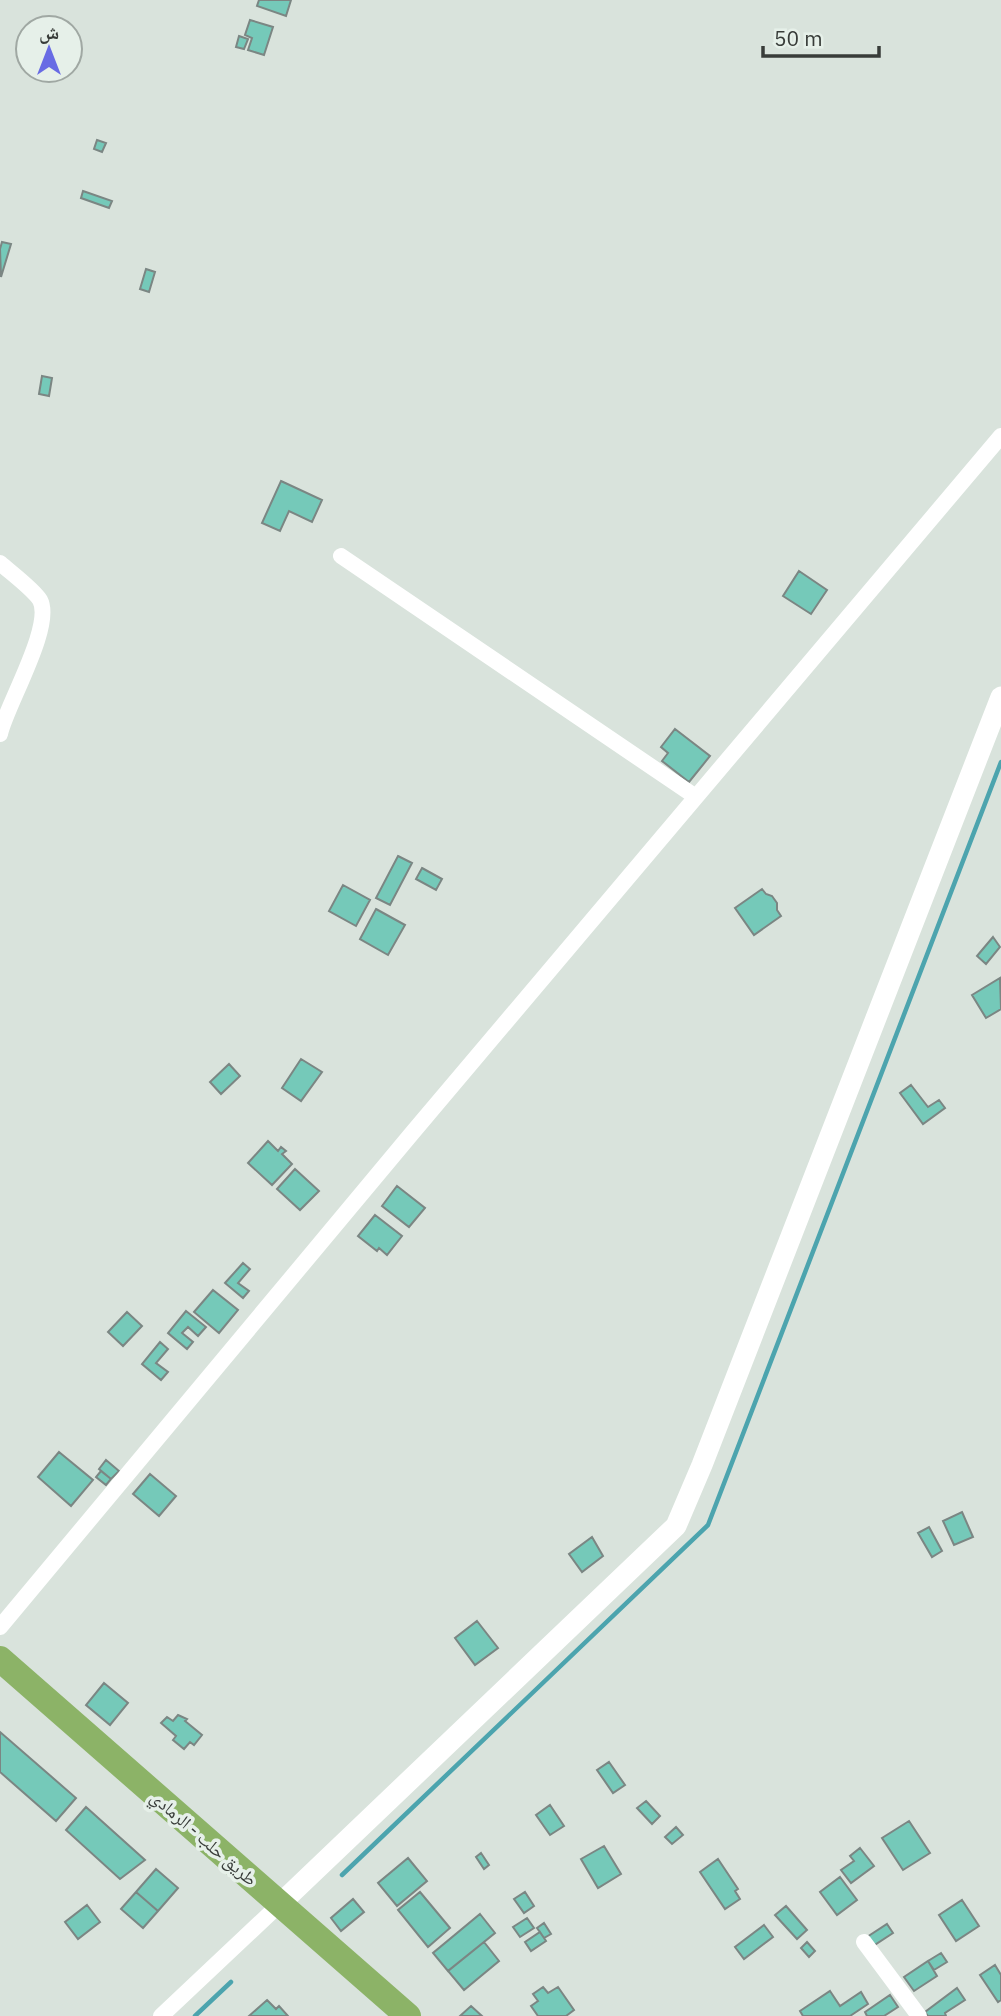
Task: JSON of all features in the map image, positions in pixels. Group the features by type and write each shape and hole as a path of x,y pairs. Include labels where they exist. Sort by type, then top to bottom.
{"highway":[{"name":"طريق حلب - الرمادي","path":"0,1660 408,2016"}],"street":[{"path":"0,1627 412,1132 1001,436"},
{"path":"341,556 696,797"},
{"path":"0,563 40,601 42,612 24,679 9,706 0,734"},
{"path":"161,2016 676,1526 1001,697"},
{"path":"864,1942 919,2016"}],"building":[{"path":"259,0 291,0 286,16 257,6"},
{"path":"250,20 273,27 264,55 248,50 252,38 245,35"},
{"path":"239,36 248,39 244,49 236,47"},
{"path":"97,140 106,143 102,152 94,149"},
{"path":"83,191 112,201 109,208 81,198"},
{"path":"2,242 11,244 1,277 0,249"},
{"path":"146,269 155,272 149,292 140,289"},
{"path":"42,376 52,378 49,396 39,394"},
{"path":"281,481 322,500 312,522 289,511 280,531 262,523"},
{"path":"799,571 827,590 811,614 783,596"},
{"path":"675,729 710,756 689,782 662,761 668,753 661,747"},
{"path":"398,856 412,863 390,905 376,898"},
{"path":"422,868 442,879 436,890 416,879"},
{"path":"343,885 370,900 356,926 329,911"},
{"path":"762,889 777,903 781,916 754,935 735,908"},
{"path":"376,909 405,925 388,955 360,939"},
{"path":"993,937 1000,947 986,964 977,956"},
{"path":"1000,978 1001,1009 986,1018 972,995"},
{"path":"301,1059 322,1072 301,1101 282,1088"},
{"path":"229,1064 240,1076 221,1094 210,1082"},
{"path":"911,1085 928,1107 939,1100 945,1108 923,1124 900,1093"},
{"path":"268,1141 278,1151 281,1147 286,1151 282,1154 292,1164 272,1185 248,1163"},
{"path":"295,1169 319,1191 300,1210 277,1189"},
{"path":"397,1186 425,1208 409,1227 382,1206"},
{"path":"375,1215 402,1236 387,1255 379,1248 377,1251 358,1236"},
{"path":"243,1263 250,1269 238,1283 249,1291 243,1298 225,1283"},
{"path":"213,1290 238,1310 219,1333 194,1312"},
{"path":"186,1311 206,1327 198,1336 188,1327 182,1333 193,1342 187,1349 168,1333"},
{"path":"127,1312 142,1326 123,1346 108,1332"},
{"path":"160,1342 168,1349 156,1363 168,1372 161,1380 142,1364"},
{"path":"59,1452 93,1480 71,1506 38,1477"},
{"path":"106,1460 119,1471 111,1479 99,1469"},
{"path":"101,1471 111,1479 106,1485 96,1477"},
{"path":"150,1474 176,1496 159,1516 133,1494"},
{"path":"962,1512 973,1537 954,1545 943,1521"},
{"path":"929,1527 942,1551 932,1557 918,1533"},
{"path":"592,1537 603,1556 582,1572 569,1554"},
{"path":"477,1621 498,1648 475,1665 455,1638"},
{"path":"104,1683 128,1703 110,1725 86,1705"},
{"path":"178,1715 187,1719 185,1721 202,1735 194,1745 190,1742 184,1749 173,1740 176,1736 161,1723 167,1717 173,1721"},
{"path":"0,1732 76,1798 56,1821 0,1772"},
{"path":"609,1762 625,1785 613,1793 597,1770"},
{"path":"646,1801 660,1816 652,1824 637,1808"},
{"path":"550,1805 564,1826 550,1835 536,1815"},
{"path":"86,1807 145,1860 120,1879 66,1830"},
{"path":"909,1821 930,1853 903,1870 882,1838"},
{"path":"676,1827 683,1835 672,1844 665,1837"},
{"path":"604,1846 621,1874 598,1888 581,1859"},
{"path":"860,1848 874,1866 851,1883 841,1870 854,1861 850,1856"},
{"path":"481,1853 489,1865 484,1869 476,1857"},
{"path":"408,1858 427,1881 397,1906 378,1883"},
{"path":"718,1859 738,1889 735,1891 740,1899 725,1909 700,1872"},
{"path":"156,1869 178,1888 158,1911 136,1892"},
{"path":"840,1877 857,1900 837,1915 820,1892"},
{"path":"136,1892 158,1911 143,1928 121,1909"},
{"path":"420,1892 450,1928 428,1947 398,1910"},
{"path":"525,1892 534,1906 524,1913 514,1899"},
{"path":"353,1899 364,1912 341,1931 331,1918"},
{"path":"962,1900 979,1926 956,1941 939,1915"},
{"path":"87,1905 100,1922 78,1939 65,1922"},
{"path":"786,1906 807,1930 797,1939 775,1915"},
{"path":"480,1914 495,1933 448,1971 433,1953"},
{"path":"527,1918 534,1928 520,1937 513,1927"},
{"path":"544,1923 551,1934 544,1938 537,1928"},
{"path":"887,1924 893,1933 873,1946 867,1937"},
{"path":"764,1925 773,1937 744,1959 735,1947"},
{"path":"540,1932 546,1941 531,1951 525,1942"},
{"path":"484,1942 499,1961 464,1990 448,1971"},
{"path":"807,1942 815,1951 809,1957 801,1948"},
{"path":"941,1953 947,1962 934,1970 928,1961"},
{"path":"928,1961 937,1976 914,1991 904,1977"},
{"path":"995,1965 1001,1975 1001,2000 998,2002 980,1975"},
{"path":"543,1987 548,1993 558,1987 574,2010 566,2016 538,2016 531,2006 538,2001 533,1994"},
{"path":"957,1988 965,2000 945,2013 946,2016 928,2016 925,2012"},
{"path":"830,1991 840,2006 861,1992 868,2004 850,2016 803,2016 800,2011"},
{"path":"890,1995 898,2007 884,2016 867,2016 865,2012"},
{"path":"267,2000 276,2009 279,2006 288,2016 249,2016"},
{"path":"471,2006 482,2016 460,2016"}],"waterway":[{"path":"342,1875 708,1525 1001,762"},
{"path":"195,2016 231,1982"}]}
